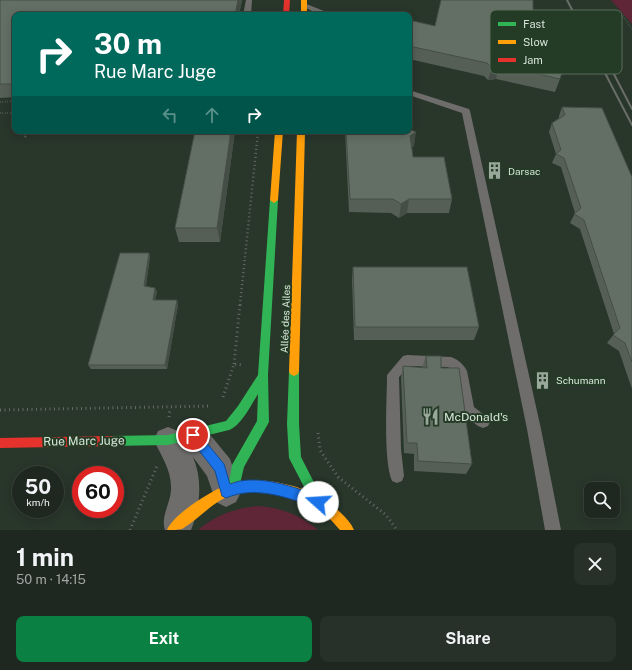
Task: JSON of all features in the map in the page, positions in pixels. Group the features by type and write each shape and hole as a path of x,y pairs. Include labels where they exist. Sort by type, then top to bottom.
{"main road":[{"path":"286,12 287,0"},
{"name":"Allée des Ailes","path":"230,490 238,466 263,422 263,375 279,134"},
{"name":"Allée des Ailes","path":"301,134 293,424 296,458 318,502"},
{"name":"Rue Marc Juge","path":"0,442 180,437 229,425 242,410 263,375"},
{"path":"174,528 218,495 230,490 251,486 284,490 318,502 343,523 348,530"}],"street":[{"path":"180,437 220,469 230,490"},
{"path":"174,528 186,488 180,437"}],"lane":[{"path":"247,12 249,0"},
{"path":"304,3 320,12"},
{"path":"412,93 466,111 534,429 553,530"},
{"path":"397,476 394,448 393,374 407,360 451,362 461,371 468,410 483,422"}],"path":[{"path":"623,16 632,29"},
{"path":"0,102 12,102"},
{"path":"0,113 12,113"},
{"path":"234,364 258,134"},
{"path":"0,410 170,408 180,437 130,530"},
{"path":"317,429 320,450 338,476 386,515 397,530"}],"shaded area":[{"path":"611,0 632,0 632,24 622,13 622,10 620,10"},
{"path":"259,506 275,508 290,513 304,520 318,530 198,530 212,520 226,513 242,508"}],"building":[{"path":"0,0 238,0 236,12 12,12 12,84 0,84"},
{"path":"441,0 533,0 533,10 490,10 490,65 487,63 412,47 412,21 435,26"},
{"path":"538,74 562,74 560,79"},
{"path":"562,107 602,108 632,177 632,362 625,343 613,335 620,328 584,220 574,214 581,208 564,158 556,154 561,150 552,123 565,115"},
{"path":"412,130 416,132 410,136 413,157 444,157 452,199 409,199 401,204 393,199 350,199 346,134 412,134"},
{"path":"194,134 231,134 217,228 175,228"},
{"path":"120,253 149,253 144,286 155,288 153,300 177,300 165,365 88,365"},
{"path":"353,267 467,267 479,327 355,327"},
{"name":"McDonald's","path":"426,356 441,356 441,368 459,368 472,464 418,461 417,443 407,443 403,366 427,368"}],"railway":[{"path":"567,0 572,10"},
{"path":"605,74 632,125"},
{"path":"614,74 632,109"}],"traffic: fast":[{"path":"234,488 238,465 263,422 263,375 274,200"},
{"path":"294,371 293,424 295,458 318,502"},
{"path":"111,441 168,440 229,425 242,410 263,376"}],"traffic: slow":[{"path":"304,0 304,12"},
{"path":"274,200 279,134"},
{"path":"294,371 301,134"},
{"path":"173,530 178,524 225,492 232,489 252,486 276,488 310,498 331,512 348,530"}],"traffic: jam":[{"path":"286,12 287,0"},
{"path":"0,443 111,441"}],"place":[{"name":"Darsac","path":"495,171"},
{"name":"Schumann","path":"543,380"},
{"name":"McDonald's","path":"431,417"}],"route":[{"path":"193,435 220,469 226,492 234,488 251,486 284,490 318,502"}]}
